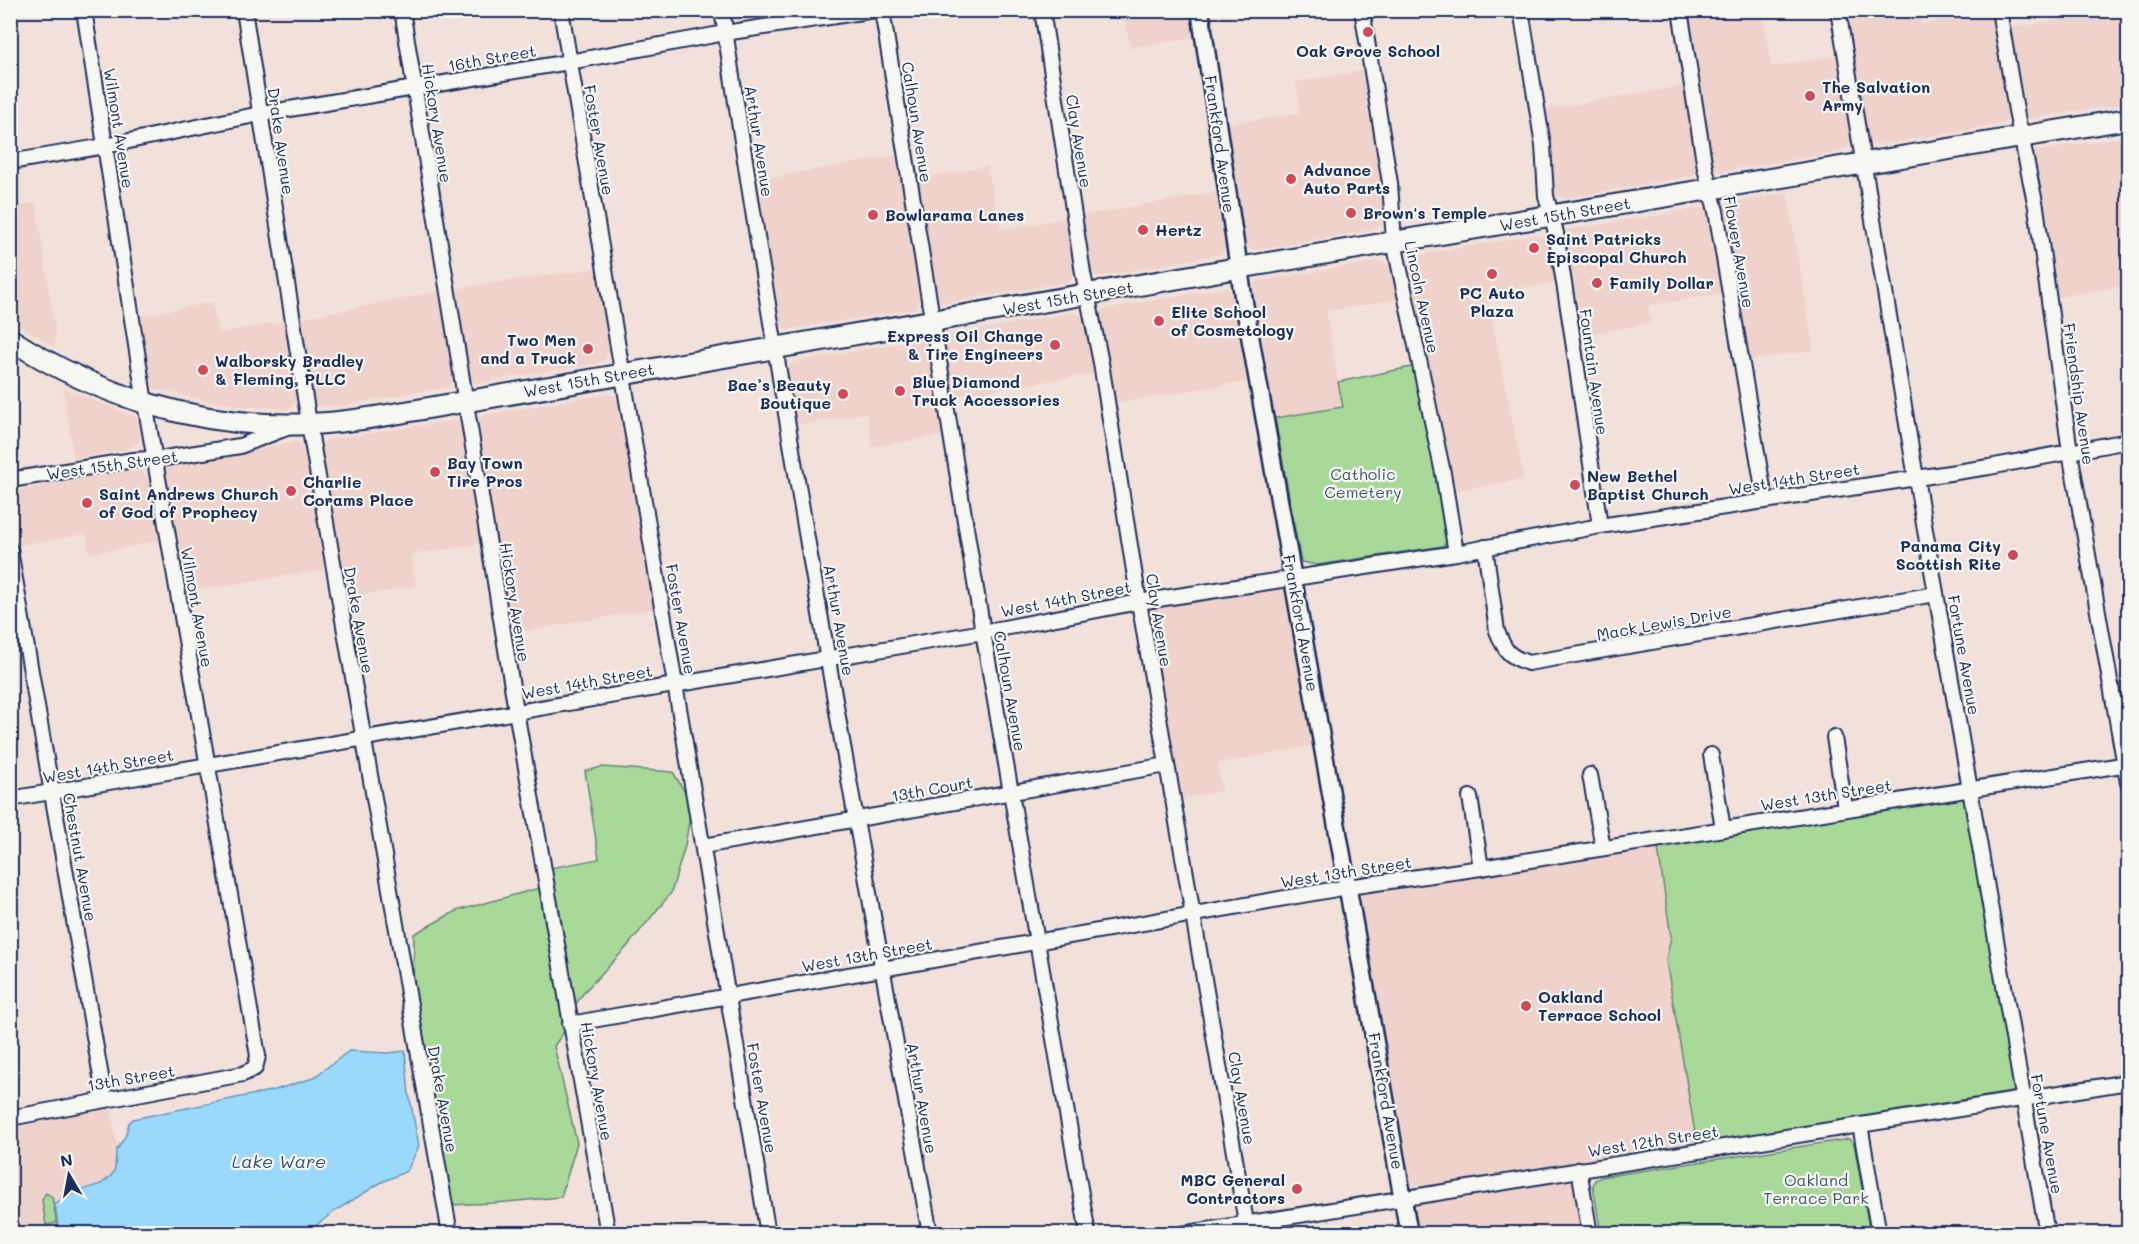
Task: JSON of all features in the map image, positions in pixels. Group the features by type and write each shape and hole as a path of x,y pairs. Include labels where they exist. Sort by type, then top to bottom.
{"highway":[{"name":"West 15th Street","path":"302,424 362,419 465,402 1238,268 2128,119"},
{"path":"10,339 77,377 145,403 181,413 228,421 302,424"}],"main road":[{"name":"Frankford Avenue","path":"1200,10 1238,268 1409,1233"}],"street":[{"name":"Wilmont Avenue","path":"84,10 154,458 256,1040 258,1056 256,1066"},
{"name":"Drake Avenue","path":"244,10 302,424 363,739 450,1233"},
{"name":"Hickory Avenue","path":"402,10 516,711 608,1233"},
{"name":"Foster Avenue","path":"561,10 768,1233"},
{"name":"Arthur Avenue","path":"722,10 776,348 856,819 930,1233"},
{"name":"16th Street","path":"10,162 105,147 260,114 725,33 875,10"},
{"name":"Calhoun Avenue","path":"882,10 983,632 1088,1233"},
{"name":"Clay Avenue","path":"1042,10 1167,765 1247,1228"},
{"name":"Lincoln Avenue","path":"1362,10 1390,183 1394,242 1443,472 1456,553"},
{"name":"Fountain Avenue","path":"1521,10 1543,145 1546,196 1571,327 1600,526"},
{"name":"Flower Avenue","path":"1680,10 1705,168 1716,211 1765,500"},
{"name":"Fortune Avenue","path":"1838,10 1916,478 2047,1233"},
{"name":"Friendship Avenue","path":"1999,10 2021,137 2036,207 2070,452 2127,765 2128,783"},
{"name":"West 15th Street","path":"10,480 240,446 302,424"},
{"name":"West 14th Street","path":"10,799 829,659 1140,602 1456,553 1600,526 1989,467 2128,441"},
{"name":"Mack Lewis Drive","path":"1485,547 1497,631 1501,642 1512,658 1528,663 1936,594"},
{"name":"Chestnut Avenue","path":"10,550 105,1100"},
{"path":"1834,737 1845,808"},
{"path":"1711,755 1723,829"},
{"name":"13th Court","path":"703,846 1167,765"},
{"name":"West 13th Street","path":"570,1024 1348,887 1481,868 1845,808 2127,765"},
{"path":"1590,775 1603,848"},
{"path":"1470,797 1481,868"},
{"name":"13th Street","path":"10,1118 245,1073 256,1066"},
{"name":"West 12th Street","path":"1182,1233 1247,1228 1403,1197 2128,1082"},
{"path":"1860,1125 1880,1233"},
{"path":"1579,1169 1590,1233"}],"shaded area":[{"path":"1124,11 1190,11 1194,37 1130,48"},
{"path":"1685,11 1762,11 1772,67 1840,55 1853,134 1849,146 1839,152 1718,172 1713,170"},
{"path":"1845,11 1919,11 1922,24 1994,11 2009,119 2003,124 1878,145 1869,144 1863,132"},
{"path":"2128,11 2128,103 2026,119 2023,117 2008,28"},
{"path":"1366,70 1386,200 1381,225 1372,230 1255,250 1249,248 1244,241 1227,124 1300,113 1296,82"},
{"path":"1687,85 1700,168 1696,174 1566,198 1556,194 1551,185 1542,110"},
{"path":"2128,136 2128,285 2054,298 2031,155 2036,151"},
{"path":"911,153 918,179 987,166 1001,229 1069,218 1076,266 1072,279 1069,282 939,302 935,295"},
{"path":"900,155 922,287 918,306 913,309 787,330 782,327 779,322 754,181"},
{"path":"1217,192 1226,246 1222,254 1103,276 1096,276 1090,271 1079,216"},
{"path":"1787,193 1814,350 1747,361 1722,207 1732,202"},
{"path":"36,203 55,329 55,348 11,320 11,207"},
{"path":"1705,208 1711,213 1725,292 1648,306 1651,323 1578,336 1562,236 1564,232"},
{"path":"1535,235 1543,237 1552,247 1558,282 1487,294 1524,479 1451,491 1406,263 1414,256"},
{"path":"1380,261 1390,265 1395,274 1401,299 1326,311 1343,407 1275,418 1253,293 1254,284 1259,281"},
{"path":"598,268 609,327 608,352 605,360 477,383 471,381 468,377 452,289"},
{"path":"1228,287 1233,294 1248,381 1113,403 1098,317 1101,310"},
{"path":"442,291 454,370 454,378 449,387 337,406 323,407 315,404 297,319"},
{"path":"212,302 218,333 287,321 297,392 294,405 286,409 241,406 155,389 148,374 137,317"},
{"path":"1071,313 1080,315 1085,320 1092,339 1098,373 950,397 942,343 948,335"},
{"path":"917,340 923,341 930,348 945,435 872,447 866,413 796,425 788,372 788,367 793,362"},
{"path":"63,388 136,417 141,433 139,442 129,449 74,459"},
{"path":"607,394 615,397 623,414 658,608 508,634 475,421 484,415"},
{"path":"455,420 463,425 484,543 411,555 416,586 344,598 320,452 323,443 326,440"},
{"path":"296,441 304,445 307,452 329,569 184,592 166,496 165,471 168,464"},
{"path":"133,470 142,472 152,485 163,540 90,554 86,534 15,546 10,500 17,490"},
{"path":"1280,586 1286,593 1313,746 1220,763 1218,768 1222,791 1184,798 1182,806 1146,607"},
{"name":"Oakland Terrace School","path":"1657,842 1671,937 1666,960 1697,1145 1426,1188 1413,1184 1410,1178 1360,902 1364,891"},
{"path":"109,1103 130,1210 57,1223 59,1233 11,1234 11,1123"},
{"path":"1561,1178 1574,1186 1581,1233 1419,1234 1415,1208 1422,1200"}],"green space":[{"name":"Catholic Cemetery","path":"1416,366 1450,537 1443,546 1317,565 1302,562 1275,418 1343,407 1338,382"},
{"path":"602,767 673,772 690,801 691,809 685,846 671,893 626,948 584,992 574,1007 550,868 599,859 585,771"},
{"path":"1961,795 1965,798 2016,1088 2012,1094 1697,1145 1666,960 1671,937 1657,842"},
{"path":"543,887 568,1026 554,1046 577,1143 561,1197 450,1205 413,991 414,934 456,911"},
{"name":"Oakland Terrace Park","path":"1849,1139 1854,1144 1870,1233 1601,1233 1593,1186 1595,1180 1601,1177"},
{"path":"46,1193 52,1197 57,1223 46,1225 42,1200"}],"water":[{"name":"Lake Ware","path":"349,1051 388,1053 405,1051 409,1094 419,1146 407,1171 380,1183 335,1211 310,1230 290,1233 59,1233 55,1204 76,1192 101,1184 111,1176 115,1169 116,1151 133,1119 275,1090 313,1078"}],"place":[{"name":"Oak Grove School","path":"1368,32"},
{"name":"The Salvation Army","path":"1810,96"},
{"name":"Advance Auto Parts","path":"1291,179"},
{"name":"Brown's Temple","path":"1351,213"},
{"name":"Bowlarama Lanes","path":"873,215"},
{"name":"Hertz","path":"1143,230"},
{"name":"Saint Patricks Episcopal Church","path":"1534,248"},
{"name":"PC Auto Plaza","path":"1492,274"},
{"name":"Family Dollar","path":"1597,283"},
{"name":"Elite School of Cosmetology","path":"1159,321"},
{"name":"Express Oil Change & Tire Engineers","path":"1055,345"},
{"name":"Two Men and a Truck","path":"588,349"},
{"name":"Walborsky Bradley & Fleming, PLLC","path":"203,370"},
{"name":"Blue Diamond Truck Accessories","path":"900,391"},
{"name":"Bae’s Beauty Boutique","path":"843,394"},
{"name":"Bay Town Tire Pros","path":"435,472"},
{"name":"New Bethel Baptist Church","path":"1575,485"},
{"name":"Charlie Corams Place","path":"291,491"},
{"name":"Saint Andrews Church of God of Prophecy","path":"87,503"},
{"name":"Panama City Scottish Rite","path":"2013,555"},
{"name":"Oakland Terrace School","path":"1526,1006"},
{"name":"MBC General Contractors","path":"1297,1189"}]}
